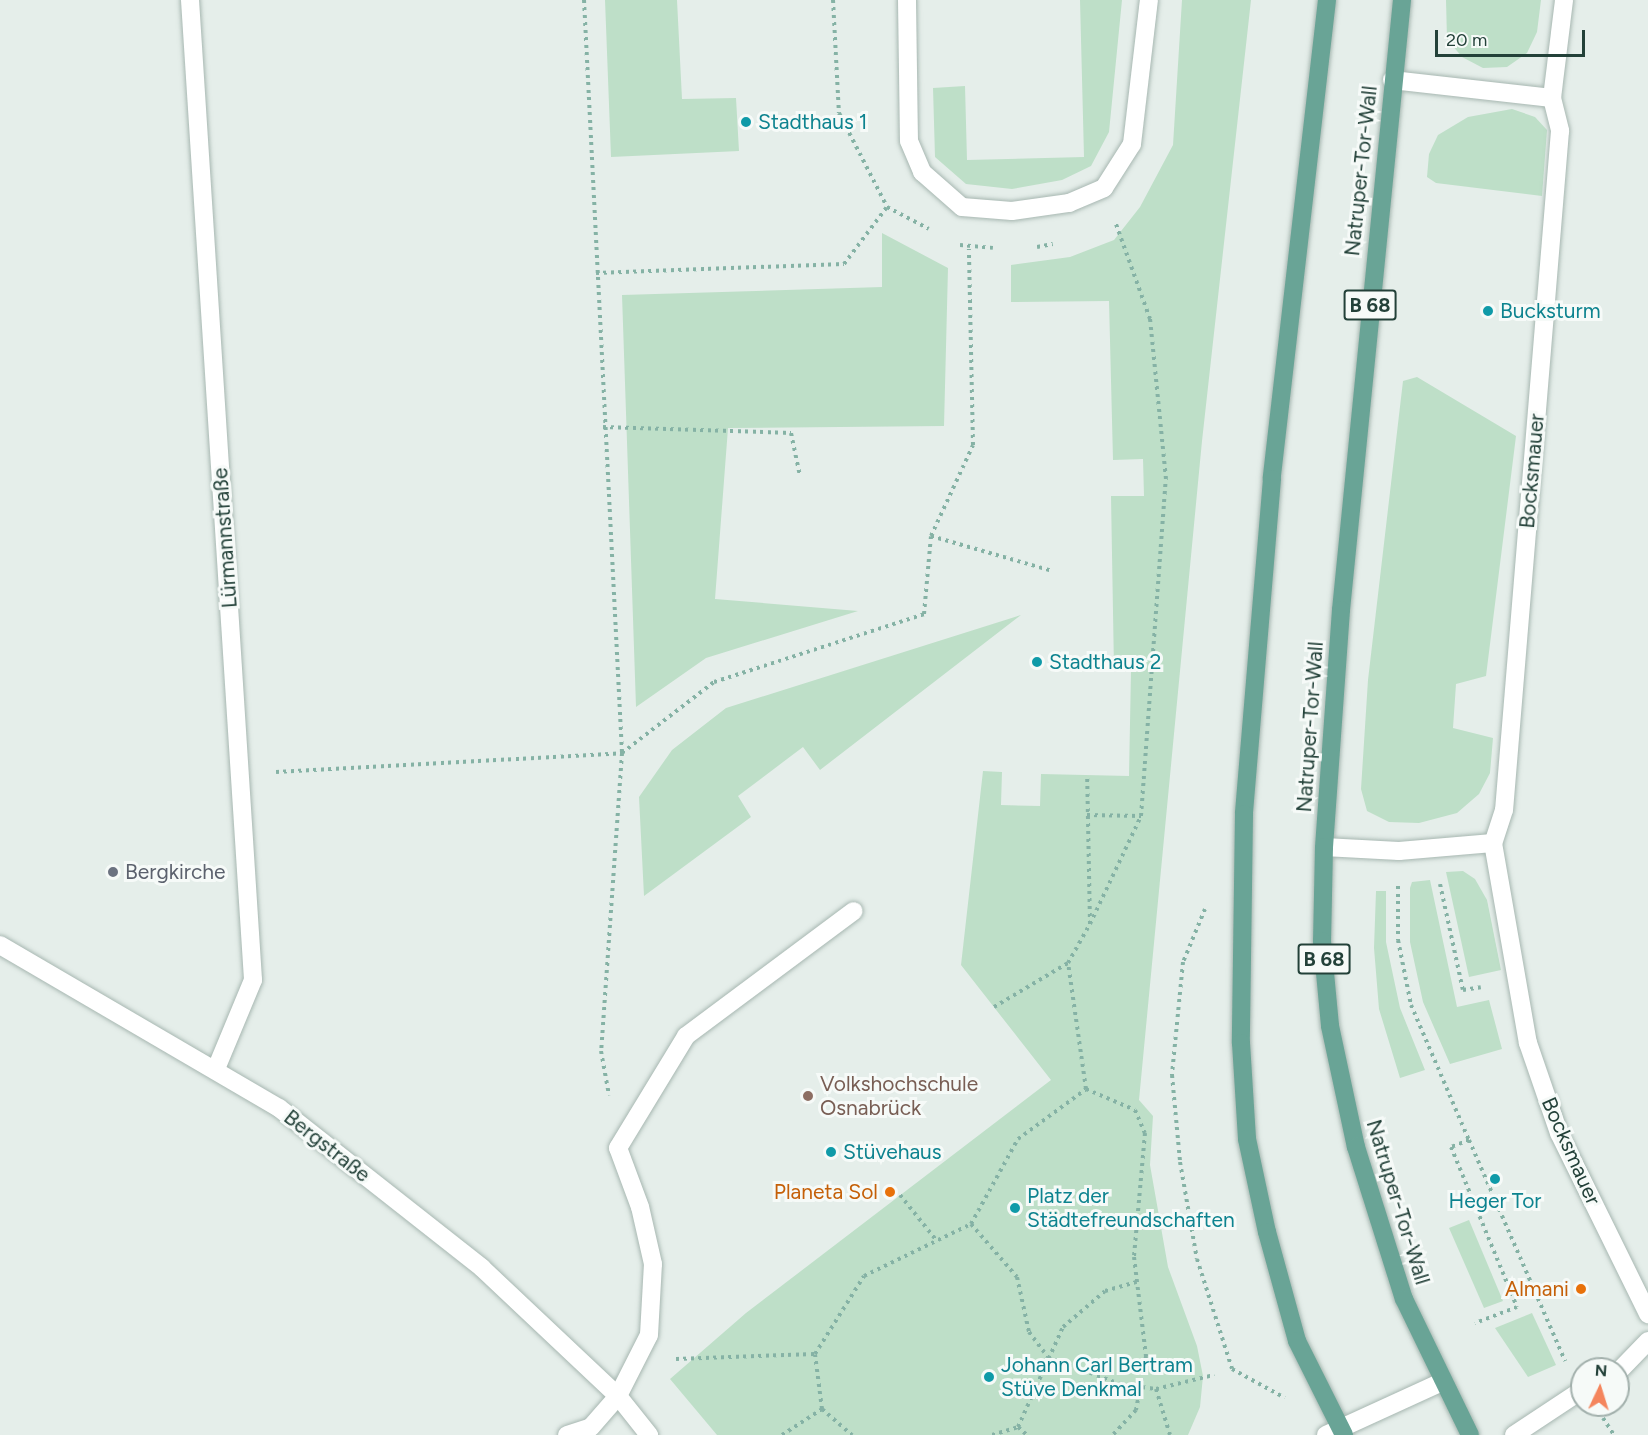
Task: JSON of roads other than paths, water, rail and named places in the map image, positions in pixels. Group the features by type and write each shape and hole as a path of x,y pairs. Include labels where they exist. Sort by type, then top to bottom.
{"main road":[{"path":"1327,0 1272,479 1244,814 1240,1043 1247,1139 1267,1232 1297,1341 1336,1433"},
{"name":"Natruper-Tor-Wall","path":"1402,0 1392,80 1341,610 1324,847 1323,941 1330,1026 1356,1147 1404,1299 1442,1382 1470,1435"}],"street":[{"name":"Lürmannstraße","path":"190,0 253,980 216,1069"},
{"path":"907,0 909,141 922,172 962,207 1012,211 1069,203 1104,188 1132,144 1149,0"},
{"name":"Bocksmauer","path":"1564,0 1552,98 1560,131 1504,810 1493,843 1528,1043 1559,1133 1648,1314"},
{"path":"1392,80 1552,98"},
{"path":"1324,847 1399,851 1493,843"},
{"path":"567,1435 591,1426 618,1396 639,1360 649,1335 653,1264 640,1207 618,1148 686,1036 854,911"},
{"name":"Bergstraße","path":"0,945 216,1069 279,1108 482,1268 618,1396 649,1435"},
{"path":"1630,1362 1645,1349"},
{"path":"1336,1433 1442,1382"},
{"path":"1514,1435 1570,1398"}],"place":[{"name":"Stadthaus 1","path":"746,122"},
{"name":"Bucksturm","path":"1488,311"},
{"name":"Stadthaus 2","path":"1037,662"},
{"name":"Bergkirche","path":"113,872"},
{"name":"Volkshochschule Osnabrück","path":"808,1096"},
{"name":"Stüvehaus","path":"831,1152"},
{"name":"Heger Tor","path":"1495,1179"},
{"name":"Planeta Sol","path":"890,1192"},
{"name":"Platz der Städtefreundschaften","path":"1015,1208"},
{"name":"Almani","path":"1581,1289"},
{"name":"Johann Carl Bertram Stüve Denkmal","path":"989,1377"}]}
